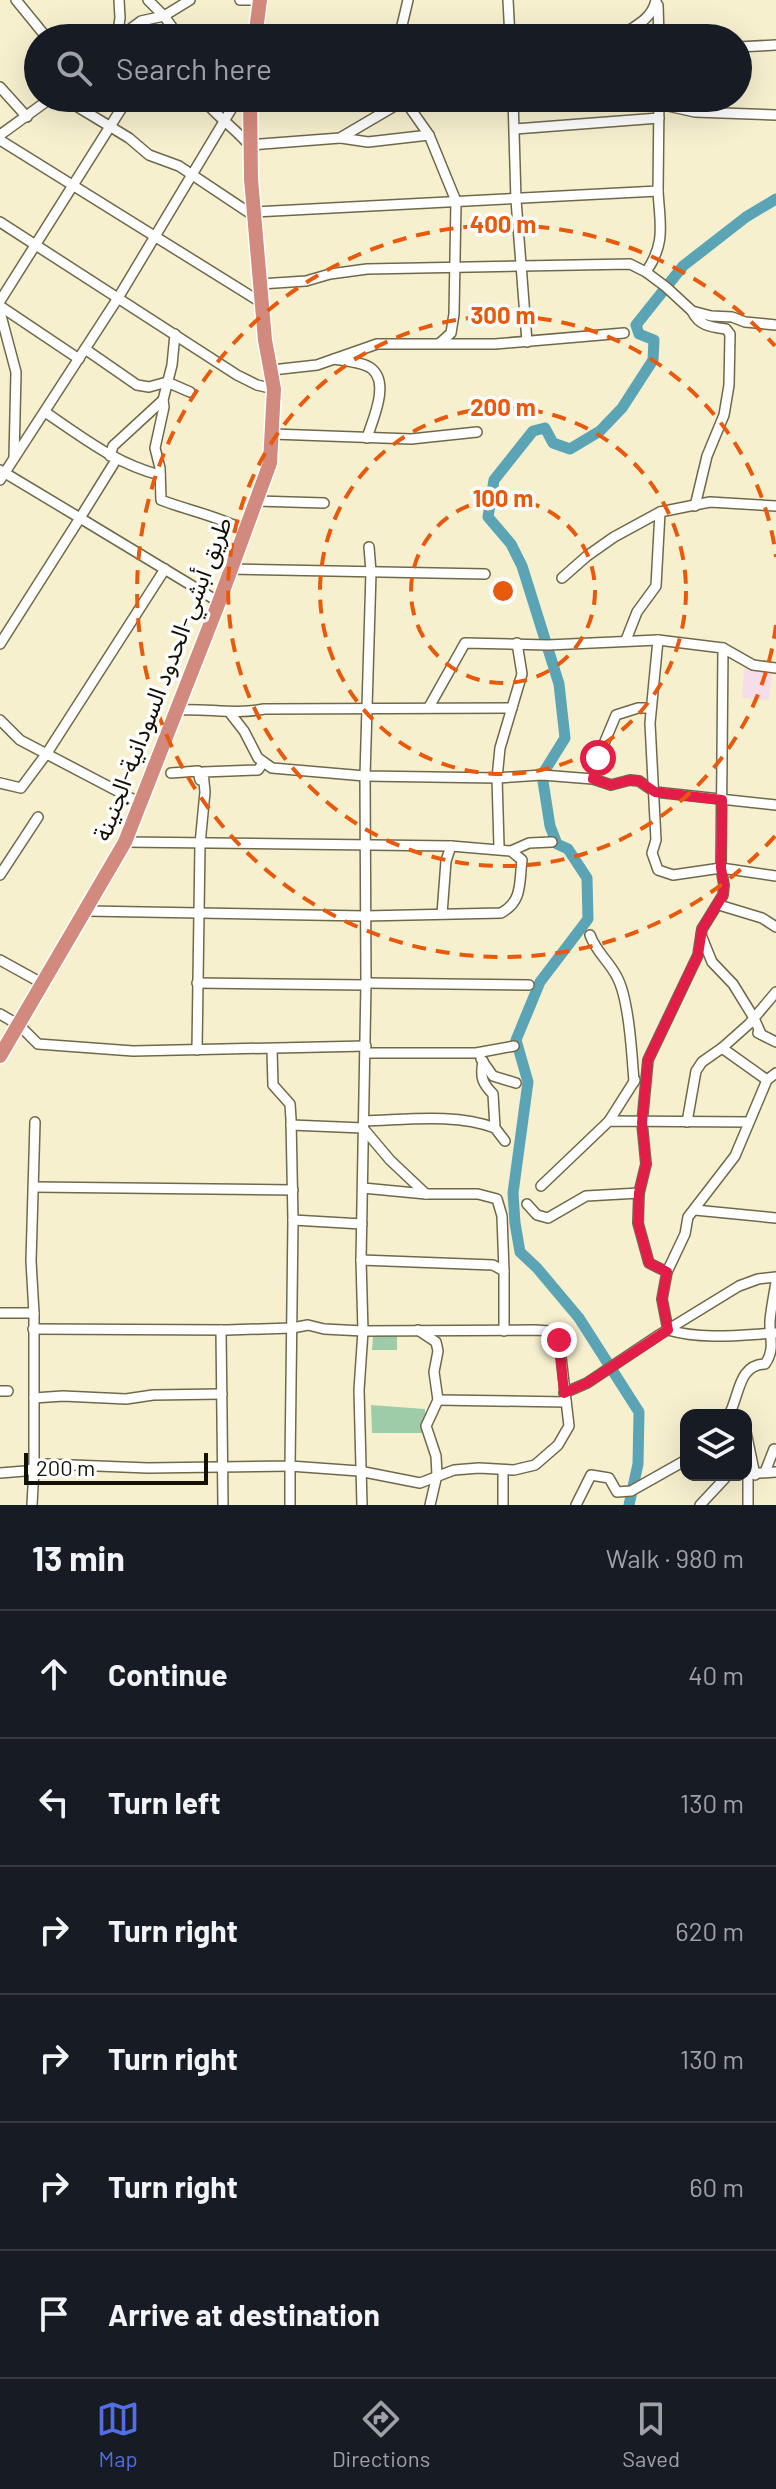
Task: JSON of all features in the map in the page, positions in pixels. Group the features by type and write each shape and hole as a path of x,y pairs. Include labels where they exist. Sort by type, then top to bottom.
{"highway":[{"path":"257,24 260,0"},
{"path":"250,112 249,145 265,340 262,364 270,388"},
{"name":"طريق أبشي-الحدود السودانية-الجنينة","path":"0,1056 10,1020 87,911 109,866 125,842 228,569 257,501 270,463 272,370 265,340"},
{"path":"157,754 228,569 271,434"},
{"path":"0,1042 10,1020 38,981 109,866 139,802"}],"street":[{"path":"16,0 36,24"},
{"path":"119,0 119,24"},
{"path":"148,0 169,24"},
{"path":"137,24 164,16 190,0"},
{"path":"240,0 253,0"},
{"path":"402,24 408,0"},
{"path":"508,0 509,24"},
{"path":"639,24 654,10 657,0"},
{"path":"657,0 658,24"},
{"path":"752,46 776,45"},
{"path":"0,87 27,117"},
{"path":"33,112 0,137 262,303"},
{"path":"85,112 129,138 149,155 179,166 254,214 658,191"},
{"path":"79,359 0,303 119,112"},
{"path":"215,112 249,145 340,138 368,142 429,135"},
{"path":"214,599 2,474 118,298 230,112"},
{"path":"340,138 383,112"},
{"path":"412,112 429,135 456,201 451,333 440,343"},
{"path":"514,112 516,200 527,342"},
{"path":"646,272 659,254 661,235 659,112"},
{"path":"695,112 776,115"},
{"path":"515,129 659,118"},
{"path":"0,222 237,375 270,388"},
{"path":"260,284 306,281 367,269 630,264 646,272 707,327 726,329 730,334 729,385 724,415 707,456 695,506"},
{"path":"692,311 776,325"},
{"path":"0,312 16,372 14,458"},
{"path":"272,370 317,365 377,344 527,342 624,333"},
{"path":"175,334 155,448 161,500 201,514 214,515 240,528"},
{"path":"85,349 137,385 149,387 167,382 190,392"},
{"path":"333,359 366,366 379,379 379,392 367,438"},
{"path":"0,644 80,518 113,458 113,446 163,400"},
{"path":"45,412 113,458 137,470 160,475"},
{"path":"271,434 411,439 477,432"},
{"path":"257,501 324,503"},
{"path":"562,578 614,537 660,512 710,502 776,506"},
{"path":"626,640 637,612 656,586 660,512"},
{"path":"362,1505 359,1390 363,1331 361,1260 366,1050 365,776 371,572 369,547"},
{"path":"0,783 20,788 47,753 165,569"},
{"path":"228,569 485,574"},
{"path":"658,640 651,708 656,840 652,853 658,870 673,875 721,868 776,876"},
{"path":"429,707 465,643 548,645 658,640 723,648 753,665 776,668"},
{"path":"499,846 497,778 500,748 522,674 517,643"},
{"path":"541,1186 609,1121 648,1060 698,955 700,934 719,905 724,885 721,868 723,648"},
{"path":"177,710 230,713 264,709 512,708"},
{"path":"593,779 616,715 638,708 651,708"},
{"path":"230,713 263,763 272,768 365,776 497,778 523,774 593,779 611,785 630,780 639,781 655,792 776,805"},
{"path":"0,720 20,740 139,802"},
{"path":"197,1050 200,844 205,792 203,772 258,770 263,763"},
{"path":"171,773 198,771 203,815"},
{"path":"0,875 38,817"},
{"path":"125,842 451,846 511,851 529,843 552,842"},
{"path":"442,914 446,861 451,846"},
{"path":"87,911 365,916 501,913 517,901 522,860 511,851"},
{"path":"719,905 762,918 776,927"},
{"path":"700,934 712,962 733,984 761,1034"},
{"path":"590,935 595,949 618,978 629,1026 634,1082"},
{"path":"0,960 38,981"},
{"path":"197,983 529,985"},
{"path":"687,1122 696,1071 702,1062 744,1029 776,992"},
{"path":"10,1020 38,1044 133,1051 366,1050 480,1057 514,1046"},
{"path":"744,1029 776,1042"},
{"path":"722,1048 767,1080"},
{"path":"272,1050 273,1085 290,1104 291,1125 290,1505"},
{"path":"480,1057 493,1076 516,1083"},
{"path":"480,1057 483,1084 493,1094 495,1128"},
{"path":"648,1060 642,1123 646,1164 639,1193 638,1223 649,1263 667,1272"},
{"path":"668,1330 662,1299 667,1272 685,1234 688,1217 735,1156 767,1080 776,1073"},
{"path":"291,1125 458,1120 495,1128 505,1141"},
{"path":"609,1121 749,1122"},
{"path":"32,1505 34,1313 31,1261 35,1122"},
{"path":"364,1124 390,1160 426,1194"},
{"path":"34,1187 293,1190"},
{"path":"363,1188 426,1194 478,1194 497,1199 502,1216 504,1331"},
{"path":"527,1204 537,1215 548,1218 586,1196 639,1193"},
{"path":"695,1210 776,1218"},
{"path":"293,1220 362,1224"},
{"path":"361,1260 493,1265 504,1271"},
{"path":"438,1400 565,1397 748,1282 776,1280 769,1325 774,1333 770,1357 765,1364 756,1364 746,1370 731,1409"},
{"path":"0,1313 34,1313"},
{"path":"0,1473 25,1471 47,1464 148,1468 290,1466 359,1471 420,1483 437,1475 479,1468 503,1471 535,1465 558,1445 569,1426 559,1340 550,1331 363,1331 308,1325 221,1330 33,1329"},
{"path":"221,1330 223,1505"},
{"path":"418,1330 436,1342 438,1351 434,1372 438,1400 426,1426 436,1456 437,1475 430,1505"},
{"path":"668,1330 716,1336 774,1333"},
{"path":"34,1398 126,1399 153,1395 222,1394"},
{"path":"748,1505 756,1474 776,1450"},
{"path":"576,1505 591,1475 609,1478 617,1492 631,1491 680,1463"},
{"path":"503,1471 503,1505"},
{"path":"700,1505 716,1491 723,1478 776,1472"}],"shaded area":[{"path":"744,669 772,671 769,700 742,698"}],"green space":[{"path":"373,1336 397,1336 397,1350 372,1350"},
{"path":"371,1405 425,1409 426,1433 372,1433"}],"waterway":[{"path":"629,1505 638,1464 639,1412 579,1318 520,1252 515,1223 513,1193 528,1082 516,1040 540,982 588,919 587,878 568,849 557,844 550,826 542,775 565,738 559,684 522,566 511,544 488,517 494,480 533,431 545,428 553,443 570,449 600,431 622,408 653,360 654,340 639,334 636,325 683,266 746,217 776,199"}],"route":[{"path":"559,1340 564,1393 587,1383 668,1330 662,1299 667,1272 649,1263 639,1233 639,1193 646,1164 642,1099 648,1060 698,955 702,929 719,905 724,885 721,868 722,800 655,792 639,781 611,785 593,779 598,758"}]}
